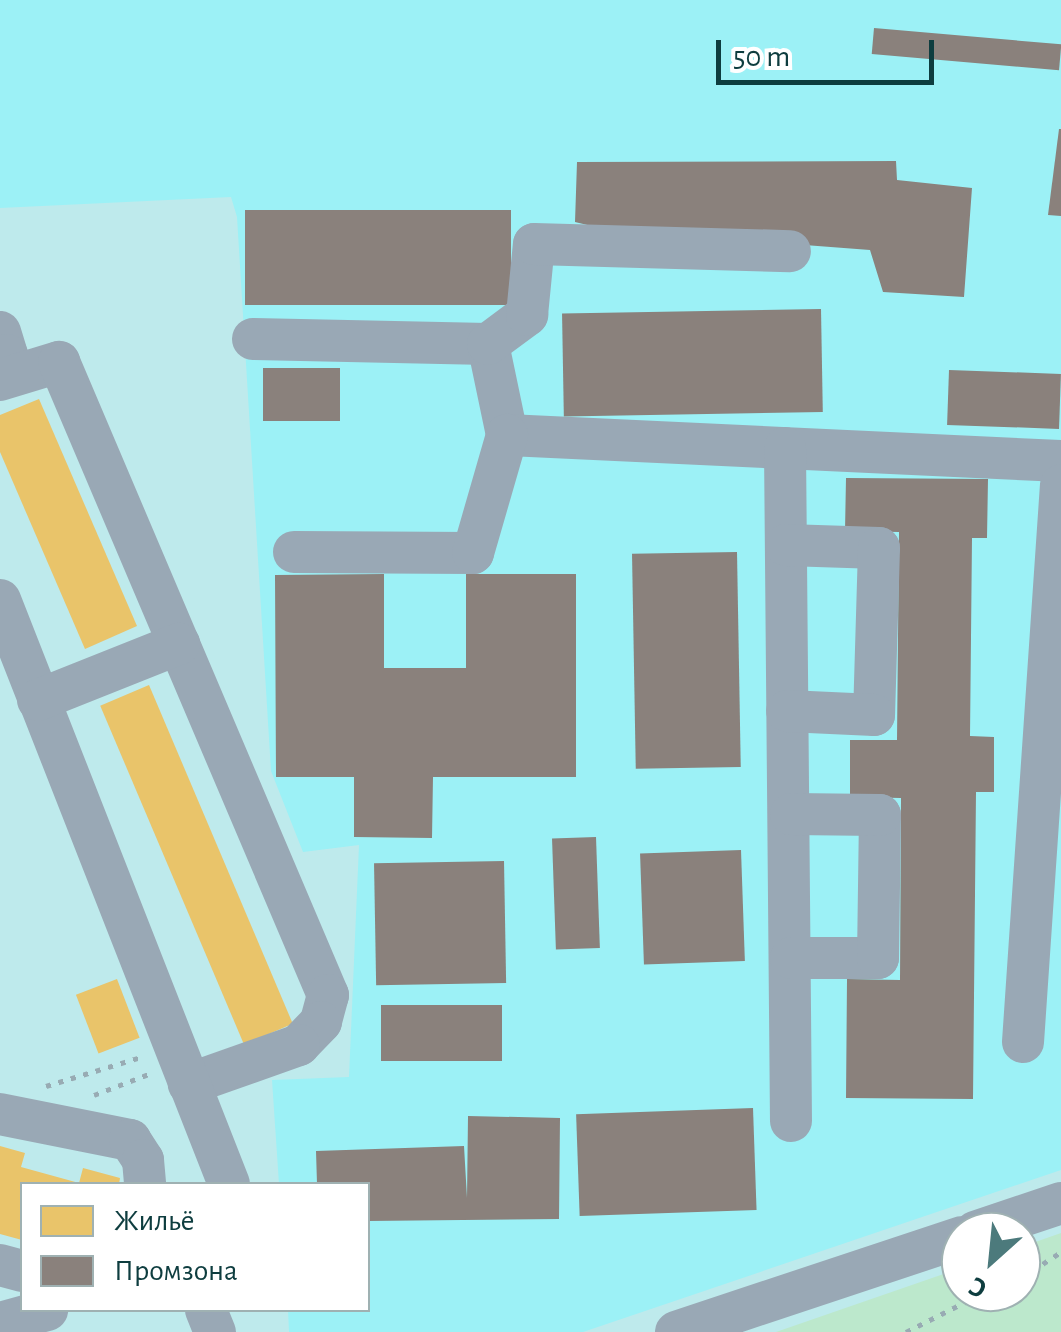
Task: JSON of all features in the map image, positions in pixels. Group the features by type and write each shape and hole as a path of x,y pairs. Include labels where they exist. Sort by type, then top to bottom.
{"street":[{"path":"253,339 488,344 527,315 534,244 790,251"},
{"path":"0,332 7,355 0,369"},
{"path":"294,552 473,554 506,436 488,344"},
{"path":"0,380 59,362 328,996 321,1022 300,1045 181,1064"},
{"path":"506,436 1061,461"},
{"path":"786,448 791,1121"},
{"path":"1023,1042 1061,485"},
{"path":"786,545 879,548 874,715 788,711"},
{"path":"0,600 228,1182"},
{"path":"38,700 179,644"},
{"path":"791,814 880,816 878,958 791,958"},
{"path":"0,1114 130,1140 143,1160 145,1182"},
{"path":"1034,1212 1061,1203"},
{"path":"676,1332 941,1244"},
{"path":"0,1323 40,1312"}],"path":[{"path":"35,1089 181,1064"},
{"path":"89,1097 181,1064"},
{"path":"906,1332 946,1312"}],"shaded area":[{"path":"0,0 1061,0 1061,1170 583,1332 289,1332 288,1312 370,1312 370,1182 279,1182 272,1080 349,1077 359,845 303,852 271,771 237,217 231,197 0,208"}],"green space":[{"path":"1061,1233 1061,1332 776,1332 941,1275 941,1312 1041,1312 1041,1240"}],"building: Жильё":[{"path":"39,399 137,626 85,649 0,452 0,415"},
{"path":"149,685 293,1024 244,1044 100,706"},
{"path":"117,979 140,1038 98,1054 76,995"},
{"path":"0,1146 25,1153 21,1167 75,1182 20,1182 20,1239 0,1234"},
{"path":"83,1168 120,1178 119,1182 79,1182"}],"building: Промзона":[{"path":"874,28 1061,44 1059,70 872,54"},
{"path":"1061,129 1061,216 1048,215"},
{"path":"896,161 897,180 972,188 964,297 883,292 870,250 608,230 575,222 577,162"},
{"path":"245,210 511,210 511,305 245,305"},
{"path":"821,309 823,412 564,417 562,314"},
{"path":"263,368 340,368 340,421 263,421"},
{"path":"949,370 1061,374 1059,429 947,425"},
{"path":"846,478 988,479 987,538 972,538 970,736 994,737 994,792 976,792 973,1099 846,1098 847,979 900,980 901,798 850,797 850,740 897,740 899,532 845,531"},
{"path":"737,552 741,767 636,769 632,554"},
{"path":"384,574 384,668 466,668 466,574 576,574 576,777 433,777 432,838 354,837 354,777 276,777 275,575"},
{"path":"596,837 600,948 556,949 552,839"},
{"path":"741,850 745,961 644,964 640,854"},
{"path":"504,861 506,983 376,985 374,863"},
{"path":"381,1005 502,1005 502,1061 381,1061"},
{"path":"753,1108 757,1210 580,1216 576,1114"},
{"path":"468,1116 560,1118 559,1219 370,1221 370,1182 317,1182 316,1151 464,1146 467,1198"}]}
